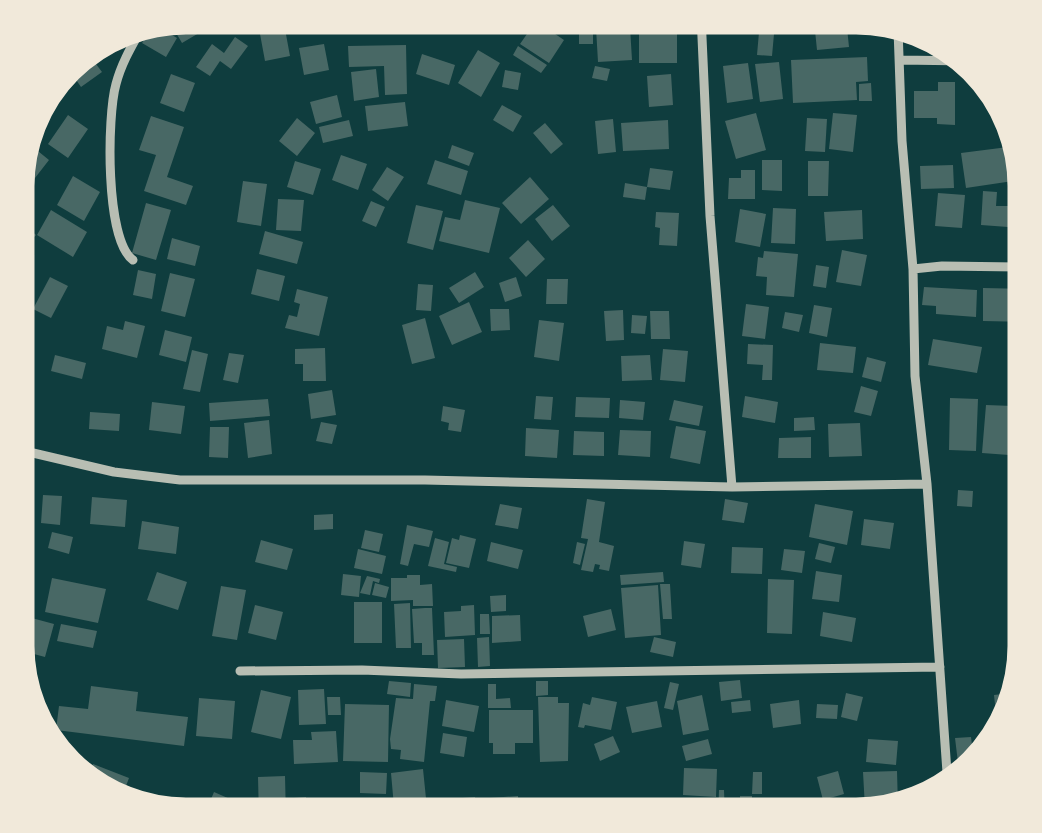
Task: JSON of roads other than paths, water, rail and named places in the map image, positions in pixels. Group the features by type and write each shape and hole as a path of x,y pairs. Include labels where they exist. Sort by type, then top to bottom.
{"street":[{"path":"702,33 710,216 732,486"},
{"path":"899,39 902,141 913,269 915,376 927,484 947,770"},
{"path":"133,260 126,255 119,236 109,148 116,83 134,42"},
{"path":"900,60 944,61"},
{"path":"913,269 1010,267"},
{"path":"33,453 114,472 180,480 732,486 927,484"},
{"path":"240,671 461,674 940,668"}]}
